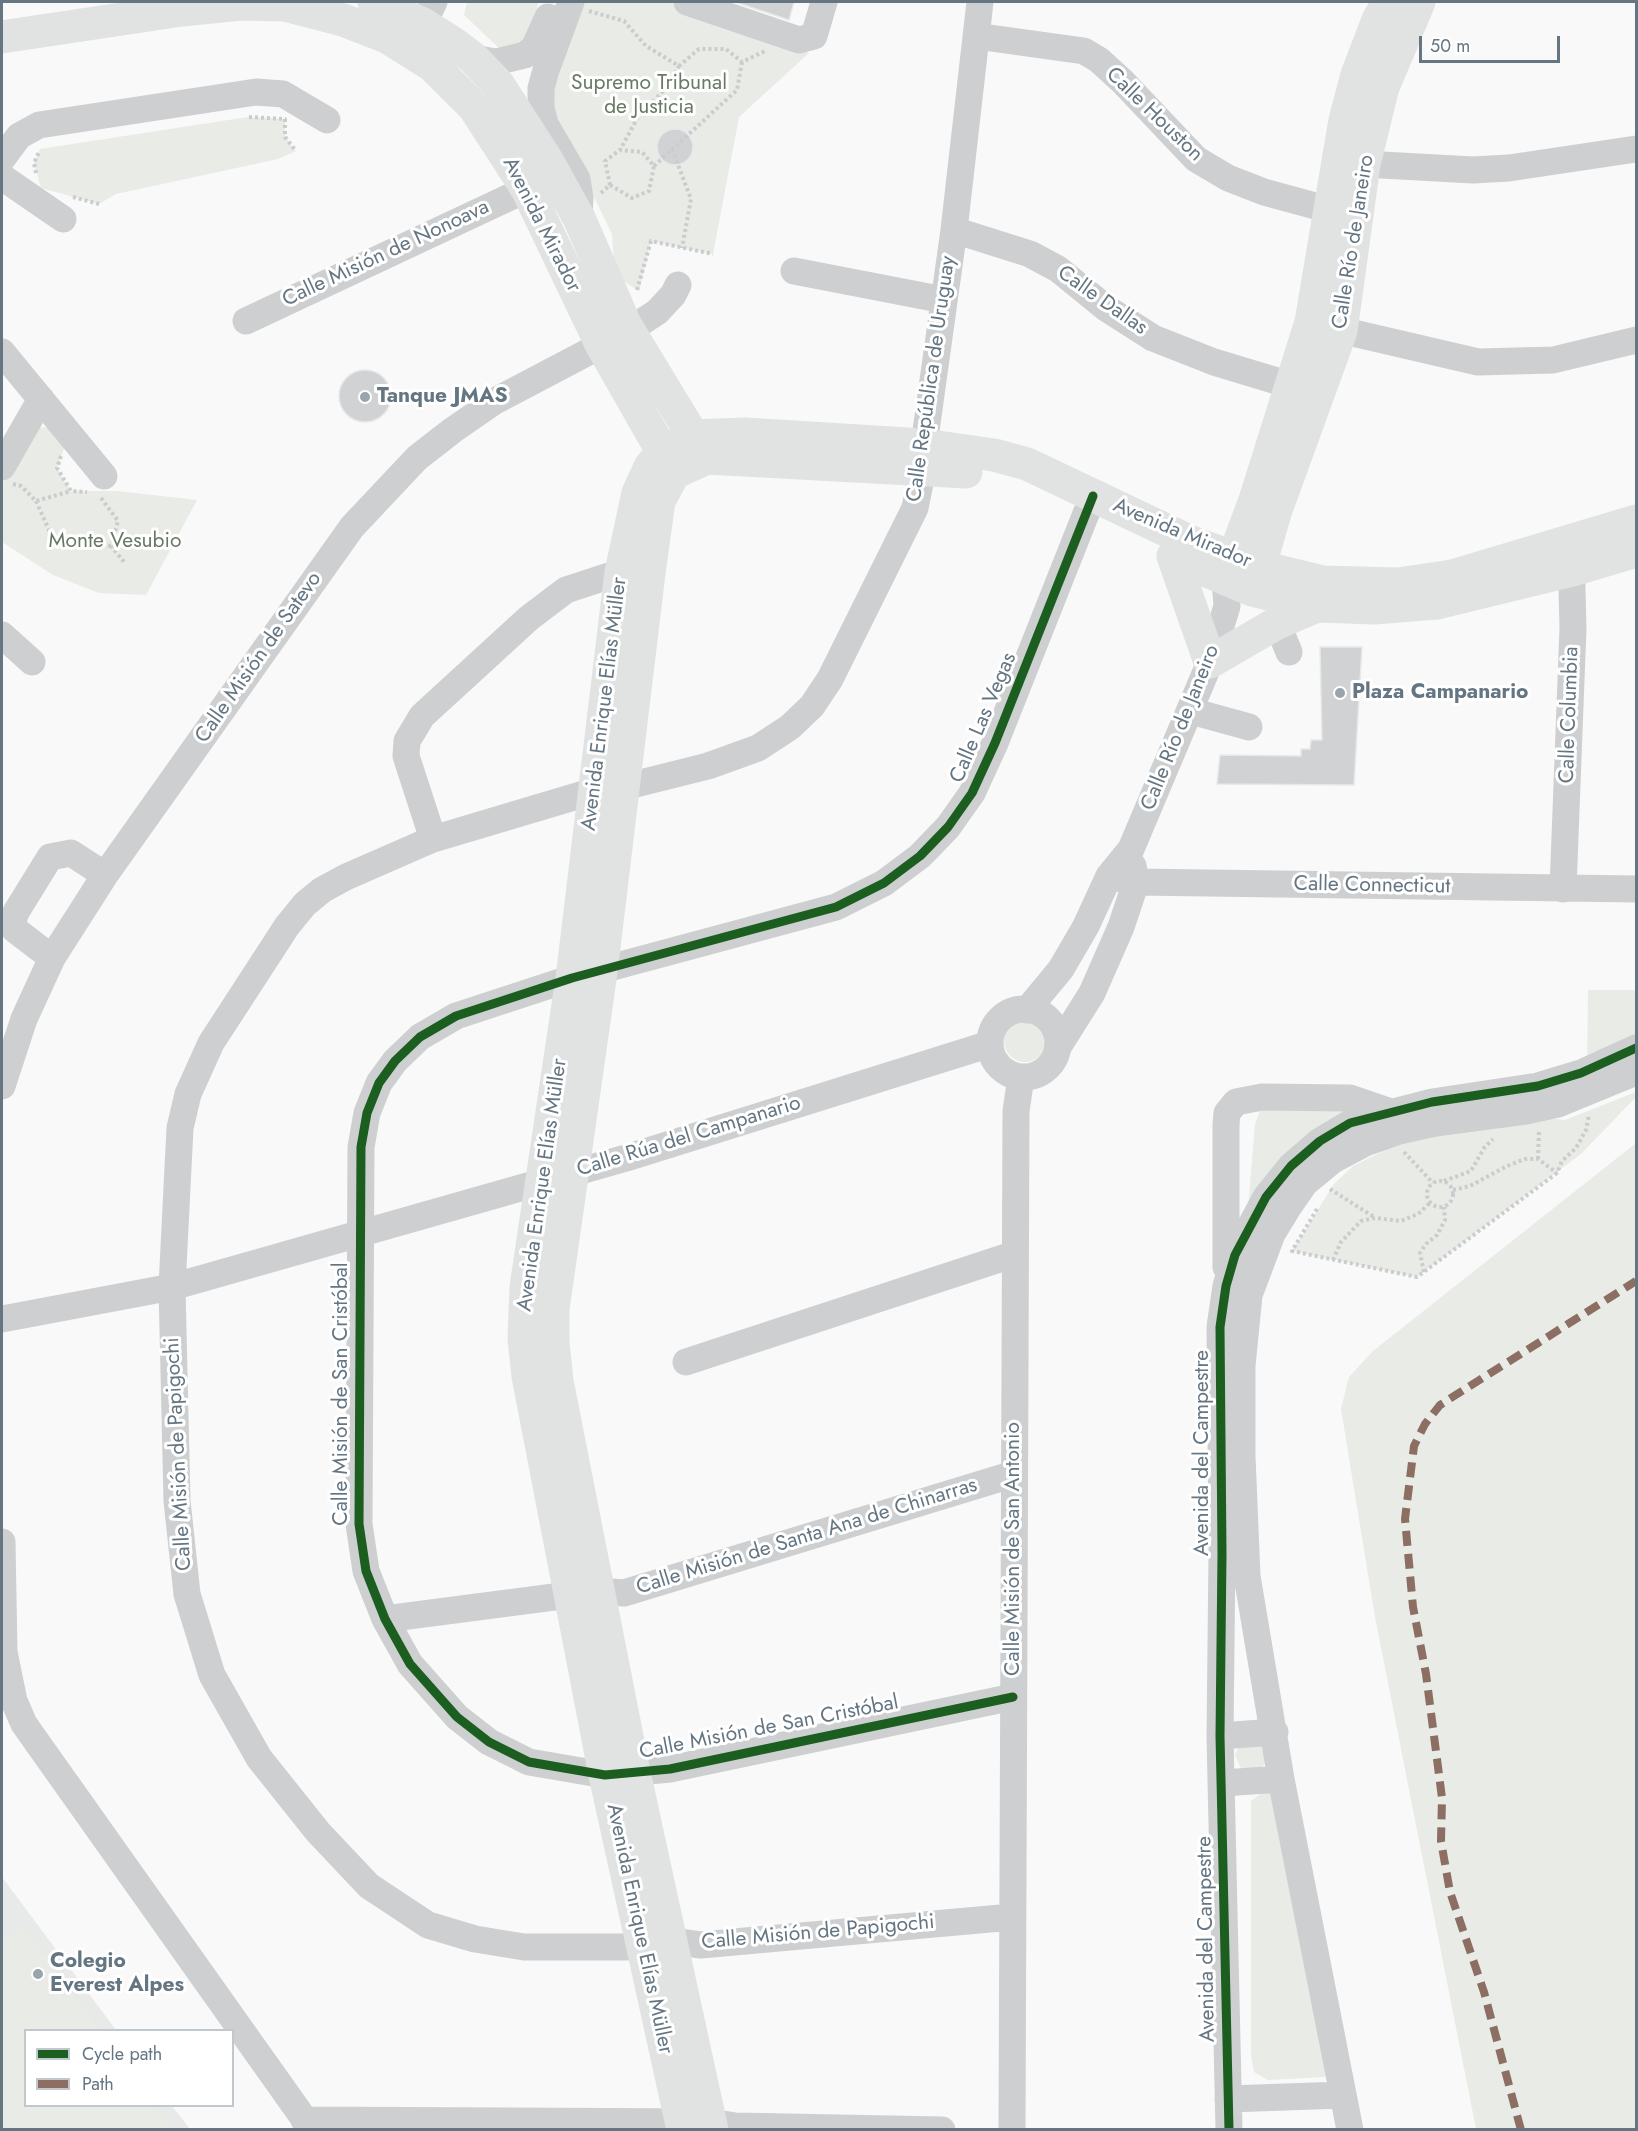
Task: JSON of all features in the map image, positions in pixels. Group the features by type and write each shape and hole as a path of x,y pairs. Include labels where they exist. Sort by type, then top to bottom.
{"main road":[{"name":"Avenida Mirador","path":"374,2 429,13 498,84 586,208 614,337 668,463"},
{"name":"Calle Río de Janeiro","path":"1240,580 1326,327 1351,160 1357,75 1378,20 1388,2"},
{"name":"Calle Río de Janeiro","path":"1326,327 1330,210 1419,2"},
{"name":"Avenida Mirador","path":"2,37 182,10 241,4 285,4 343,20 387,37 433,66 474,107 527,189 614,337 699,447 745,434 923,456 994,455 1027,464 1090,505 1240,580 1320,594 1452,576 1572,556 1636,551"},
{"path":"668,463 699,447"},
{"name":"Avenida Enrique Elías Müller","path":"668,463 650,467 638,493 635,573 586,975 573,1172 553,1310 553,1342 585,1594 619,1774 697,2126"},
{"path":"1265,505 1287,549 1320,594 1283,637 1210,662 1182,549 1224,523 1265,505"},
{"name":"Avenida Mirador","path":"1572,556 1636,521"},
{"name":"Avenida Enrique Elías Müller","path":"585,1594 528,1376 524,1339 526,1287 542,1182 586,975"}],"street":[{"path":"473,58 496,62 525,55 534,48 552,2"},
{"path":"687,2 799,40 814,36 825,2"},
{"name":"Calle República de Uruguay","path":"609,789 708,766 758,748 790,726 812,706 830,679 915,508 954,230 980,2"},
{"path":"576,5 546,70 542,88 542,108 545,124 577,179 580,198 586,208"},
{"name":"Calle Houston","path":"976,36 1083,51 1098,60 1123,82 1196,159 1228,178 1264,192 1330,210"},
{"path":"2,159 19,136 39,125 256,92 283,94 327,120"},
{"path":"1351,160 1473,170 1509,168 1636,149"},
{"path":"2,177 63,207"},
{"name":"Calle Misión de Nonoava","path":"246,321 527,189"},
{"name":"Calle Dallas","path":"954,230 998,242 1048,264 1106,308 1153,338 1214,362 1306,390"},
{"path":"794,271 944,300"},
{"name":"Calle Misión de Satevo","path":"2,1086 24,1019 52,958 105,875 352,527 417,458 495,401 657,312 673,295 678,285"},
{"path":"1326,327 1478,362 1552,360 1636,340"},
{"path":"2,352 41,399 103,487"},
{"path":"2,475 41,399"},
{"name":"Calle Las Vegas","path":"586,975 836,907 884,883 921,856 948,827 972,793 996,743 1090,505"},
{"name":"Calle Columbia","path":"1563,888 1572,556"},
{"path":"433,838 406,756 407,741 414,727 529,618 566,590 635,573"},
{"name":"Calle Río de Janeiro","path":"1032,1011 1070,954 1109,876 1131,849 1191,711 1240,580"},
{"path":"2,635 32,662"},
{"path":"1191,711 1249,727"},
{"name":"Calle Misión de Papigochi","path":"609,789 433,838 322,890 287,926 211,1043 188,1094 180,1128 172,1287 177,1501 187,1594 212,1676 259,1758 318,1832 369,1886 428,1925 475,1940 525,1947 701,1945 1012,1917"},
{"path":"1098,979 1057,1006 1032,1011 1016,1010 997,1023 990,1044 992,1054 1003,1070 1021,1077 1041,1073 1056,1057 1058,1047 1098,979 1136,882 1131,849"},
{"path":"52,958 14,929 12,924 16,912 50,857 71,854 105,875"},
{"name":"Calle Connecticut","path":"1109,876 1136,882 1636,889"},
{"path":"1070,954 1098,979"},
{"name":"Calle Misión de San Cristóbal","path":"586,975 456,1016 420,1037 395,1061 379,1083 366,1113 361,1147 359,1524 366,1571 385,1619 410,1664 457,1717 489,1742 529,1762 619,1774 670,1769 1013,1697"},
{"path":"1032,1011 1054,1026 1058,1047"},
{"name":"Calle Rúa del Campanario","path":"2,1319 172,1287 626,1158 990,1044"},
{"name":"Avenida del Campestre","path":"1228,2130 1220,1737 1222,1554 1233,1326 1249,1295 1258,1265 1272,1234 1305,1183 1333,1160 1365,1143 1399,1131 1434,1112 1581,1074 1636,1048"},
{"name":"Avenida del Campestre","path":"1226,1286 1234,1255 1266,1197 1291,1166 1320,1141 1350,1124 1391,1112 1526,1112 1558,1104 1636,1072"},
{"name":"Calle Misión de San Antonio","path":"1012,2130 1016,1111 1021,1077"},
{"name":"Avenida del Campestre","path":"1350,2130 1281,1779 1275,1732 1247,1576 1242,1444 1233,1326 1226,1286 1226,1124 1231,1107 1246,1099 1262,1097 1350,1098 1391,1112"},
{"path":"686,1362 1015,1254"},
{"name":"Calle Misión de Santa Ana de Chinarras","path":"385,1619 585,1594 624,1593 1014,1474"},
{"path":"2,1542 4,1652 14,1701 24,1724 308,2125 736,2126 942,2130"},
{"path":"1220,1737 1275,1732"},
{"path":"1222,1783 1281,1779"},
{"path":"1228,2099 1343,2095"}],"path":[{"path":"576,5 624,21 646,46 679,66"},
{"path":"699,49 726,49 742,62 736,90 654,166 650,191 632,198 610,185 605,161 620,150 638,117 666,88 679,66 699,49"},
{"path":"742,62 769,50"},
{"path":"248,117 285,119 285,137 296,151"},
{"path":"39,180 34,163 40,149"},
{"path":"672,149 692,199 682,248"},
{"path":"620,150 642,152 654,166"},
{"path":"586,208 610,185"},
{"path":"63,207 99,204"},
{"path":"629,285 639,291 651,241 713,254"},
{"path":"63,451 57,468 71,491"},
{"path":"2,475 21,486 36,501 52,537 111,546 124,562"},
{"path":"36,501 71,491 103,487 118,521 111,546"},
{"path":"1320,1204 1292,1251 1417,1277 1557,1173 1562,1161 1576,1148 1586,1130 1590,1111 1582,1114"},
{"path":"1538,1159 1539,1125"},
{"path":"1430,1203 1427,1190 1433,1183 1471,1171 1484,1148 1497,1134"},
{"path":"1401,1142 1412,1164 1433,1183"},
{"path":"1453,1190 1470,1186 1507,1166 1525,1160 1538,1159 1557,1173"},
{"path":"1444,1181 1453,1190 1453,1199 1444,1207"},
{"path":"1325,1197 1335,1184"},
{"path":"1330,1189 1375,1218"},
{"path":"1430,1203 1444,1207"},
{"path":"1333,1260 1341,1242 1361,1221 1375,1218 1401,1221 1418,1214 1430,1203"},
{"path":"1424,1272 1420,1253 1426,1244 1437,1235 1445,1220 1444,1207"}],"shaded area":[{"name":"Colegio Everest Alpes","path":"2,1877 115,2029 24,2029 24,2107 173,2107 190,2129 2,2129"}],"green space":[{"path":"467,2 538,2 532,35 514,47 500,49 464,15"},
{"name":"Supremo Tribunal de Justicia","path":"583,2 677,2 809,53 739,117 713,254 651,241 639,291 620,279 614,263 612,234 552,111 554,88"},
{"path":"248,117 285,119 285,137 296,151 278,159 116,194 99,204 41,188 34,163 40,149"},
{"name":"Monte Vesubio","path":"49,427 66,443 57,468 71,491 117,491 197,500 146,595 99,593 53,575 2,542 2,485 27,436 37,428"},
{"path":"1588,990 1636,990 1636,1051 1587,1073"},
{"path":"1025,1020 1040,1026 1046,1041 1040,1056 1025,1062 1010,1056 1004,1041 1010,1026"},
{"path":"1636,1092 1636,1097 1581,1154 1417,1277 1292,1251 1334,1184 1353,1166 1401,1142 1457,1128 1549,1118 1565,1120"},
{"path":"1407,1102 1244,1257 1255,1124 1263,1103"},
{"path":"1636,1143 1636,2129 1476,2129 1375,1617 1341,1409 1349,1377 1373,1351"},
{"path":"1239,1746 1263,1746 1266,1761 1261,1770 1241,1769 1235,1755"},
{"path":"1267,1789 1283,1799 1336,2067 1324,2077 1268,2080 1254,2072 1251,2056 1251,1801"},
{"name":"Colegio Everest Alpes","path":"22,1925 99,2029 24,2029 24,2107 156,2107 173,2129 2,2129 2,1939"}],"building":[{"path":"735,2 794,2 789,20"},
{"path":"675,129 687,135 693,147 687,159 675,165 663,159 657,147 663,135"},
{"name":"Tanque JMAS","path":"365,370 375,372 383,378 389,386 391,396 389,406 383,414 375,420 365,422 355,420 347,414 341,406 339,396 341,386 347,378 355,372"},
{"name":"Plaza Campanario","path":"1320,647 1362,647 1354,785 1217,784 1220,755 1301,756 1301,749 1310,749 1311,740 1322,740"}],"marked path":[{"path":"1521,2130 1484,1992 1450,1892 1441,1841 1442,1798 1426,1674 1413,1607 1405,1519 1414,1446 1425,1424 1440,1405 1636,1281"}],"cycle path":[{"path":"1013,1697 670,1769 605,1775 529,1762 489,1742 457,1717 410,1664 385,1619 366,1571 359,1524 361,1147 367,1113 379,1083 395,1061 420,1037 456,1016 572,978 836,907 884,883 920,856 948,827 972,793 995,743 1093,496"},
{"path":"1229,2130 1220,1736 1222,1554 1220,1327 1226,1286 1235,1255 1266,1197 1291,1166 1320,1141 1350,1123 1432,1102 1538,1086 1581,1073 1636,1048"}],"place":[{"name":"Tanque JMAS","path":"365,397"},
{"name":"Plaza Campanario","path":"1340,693"},
{"name":"Colegio Everest Alpes","path":"38,1974"}]}
